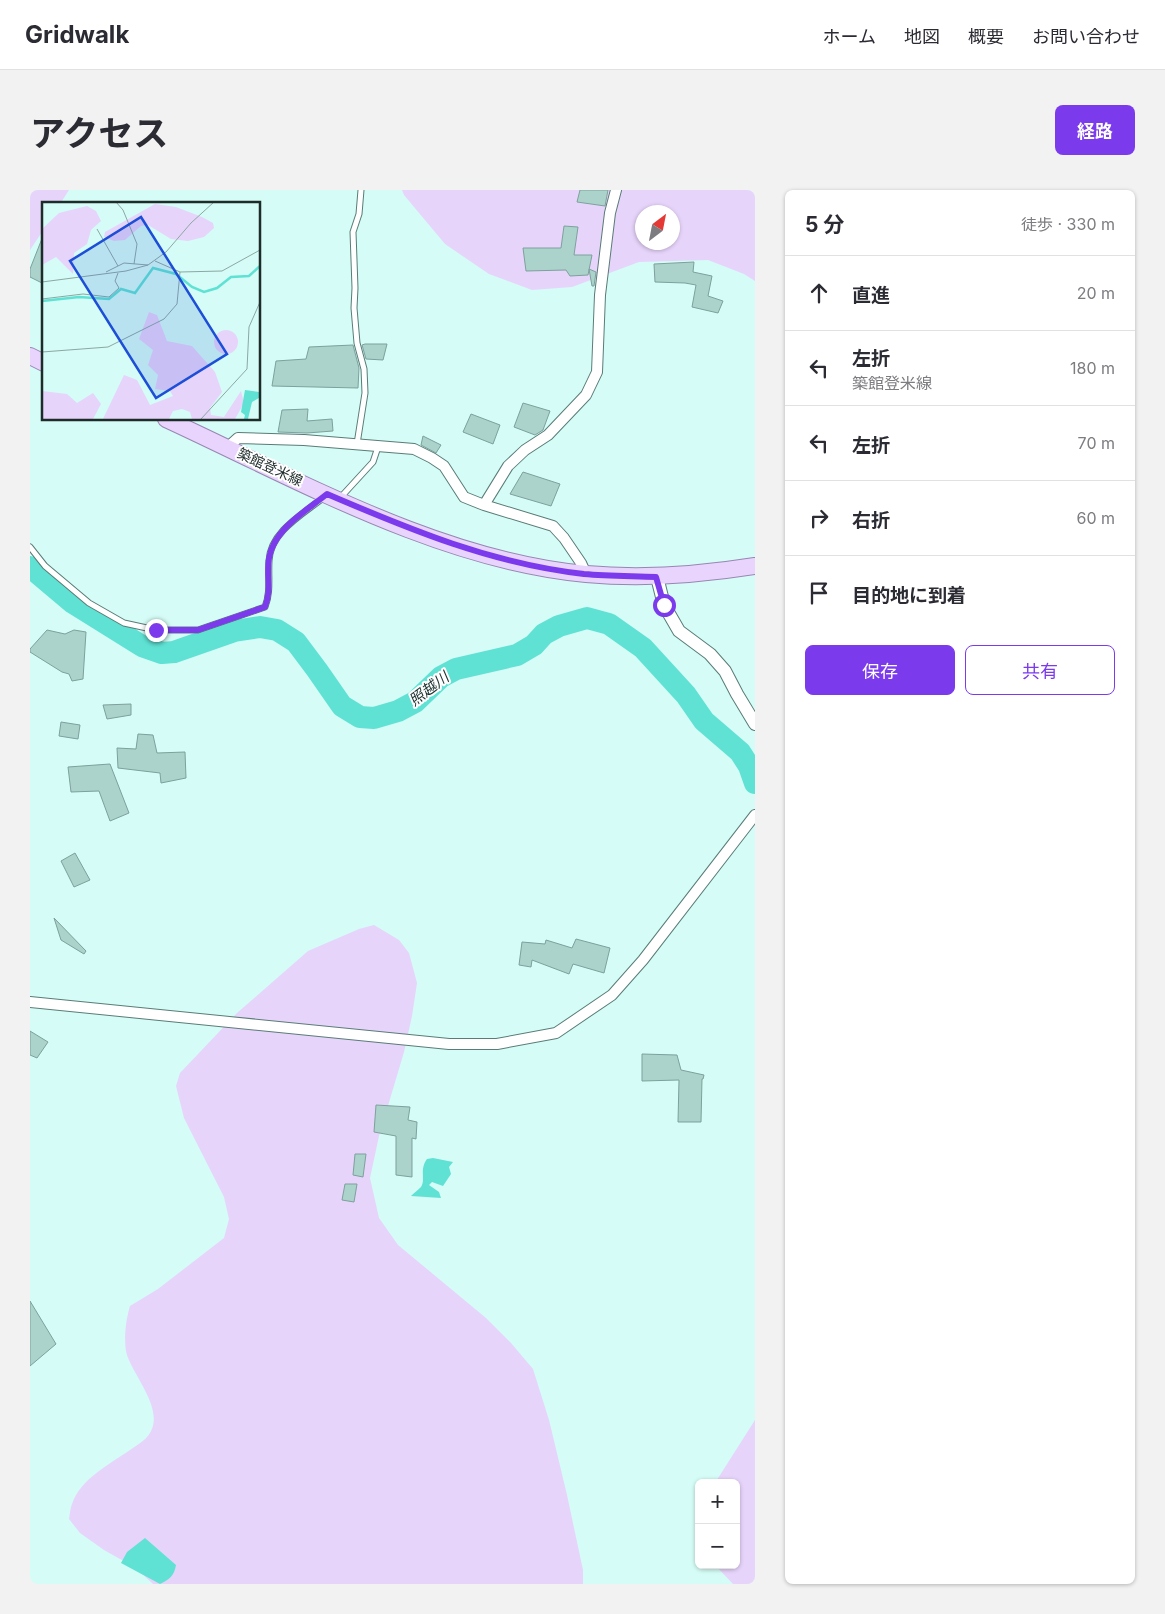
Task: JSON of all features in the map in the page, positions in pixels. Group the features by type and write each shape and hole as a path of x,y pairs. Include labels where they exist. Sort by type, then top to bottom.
{"main road":[{"path":"30,356 42,362"},
{"name":"築館登米線","path":"168,420 395,524 503,560 586,574 656,577 716,572 755,566"}],"street":[{"path":"484,505 508,466 525,450 548,435 586,395 597,372 600,295 610,213 616,190"},
{"path":"228,447 238,438 304,440 378,448 414,449 444,466 464,497 553,526 564,538 586,574"},
{"path":"656,577 664,605 679,631 710,654 725,671 755,724"},
{"path":"30,1002 449,1044 497,1044 556,1034 612,995 644,960 752,818"}],"lane":[{"path":"357,446 365,385 364,369 357,343 354,308 353,232 359,214 361,190"},
{"path":"30,547 45,566 89,603 124,623 156,630 198,630 265,607 269,597 268,559 273,543 285,529 333,497 373,462 378,448"}],"shaded area":[{"path":"30,190 69,190 61,202 42,202 42,232 30,250"},
{"path":"402,190 755,190 755,281 744,274 708,260 639,262 572,287 532,290 489,274 445,244 404,195"},
{"path":"374,925 399,940 409,953 417,983 404,1052 379,1136 370,1178 379,1218 398,1245 486,1318 533,1369 549,1420 567,1495 583,1570 583,1584 153,1584 136,1568 104,1550 80,1533 69,1519 72,1504 82,1487 96,1473 143,1441 152,1429 154,1420 150,1401 127,1355 125,1343 130,1306 158,1289 224,1238 229,1219 224,1197 184,1118 176,1086 180,1073 237,1013 308,951 359,929"},
{"path":"755,1420 755,1584 733,1584 719,1569 740,1569 740,1479 718,1479"}],"water":[{"path":"433,1158 453,1162 449,1167 451,1174 443,1186 432,1182 429,1185 439,1192 441,1198 411,1196 421,1187 427,1159"},
{"path":"145,1538 176,1565 171,1577 160,1584 121,1563 127,1552"}],"building":[{"path":"580,190 608,190 605,206 577,202"},
{"path":"564,226 578,227 574,255 592,255 588,275 570,276 566,270 526,271 523,248 561,248"},
{"path":"42,239 42,283 30,277 30,269"},
{"path":"694,262 693,272 712,276 708,296 723,301 718,313 692,307 696,285 655,282 654,264"},
{"path":"589,269 596,272 594,286 592,286"},
{"path":"387,344 383,360 366,359 362,345"},
{"path":"353,345 359,368 358,388 272,386 276,361 306,359 309,347"},
{"path":"523,403 550,411 543,430 535,435 514,427"},
{"path":"308,409 307,421 332,419 333,431 307,433 278,432 282,410"},
{"path":"471,414 500,425 493,444 463,432"},
{"path":"423,436 441,445 436,453 421,445"},
{"path":"523,472 560,484 551,506 510,494"},
{"path":"47,630 65,634 74,630 86,632 83,679 72,681 69,674 62,672 30,652 30,649"},
{"path":"131,704 131,715 107,719 103,705"},
{"path":"61,722 80,725 78,739 59,736"},
{"path":"138,734 153,735 157,753 185,752 186,778 161,783 160,773 118,768 117,748 136,749"},
{"path":"110,764 129,813 110,821 99,791 71,792 68,767"},
{"path":"75,853 90,880 74,887 61,861"},
{"path":"54,918 86,951 84,954 61,940"},
{"path":"576,939 610,948 604,973 573,964 569,974 532,960 531,967 519,965 522,942 545,944 546,940 572,948"},
{"path":"30,1031 48,1042 37,1058 30,1055"},
{"path":"642,1054 677,1055 681,1070 704,1075 702,1079 701,1122 678,1122 679,1080 642,1081"},
{"path":"376,1105 410,1107 408,1120 417,1122 416,1139 412,1138 412,1177 396,1175 396,1136 374,1132"},
{"path":"355,1154 366,1154 363,1177 353,1175"},
{"path":"345,1184 357,1184 354,1202 342,1200"},
{"path":"30,1301 56,1344 30,1366"}],"waterway":[{"name":"照越川","path":"30,567 73,603 142,646 162,653 174,652 234,631 260,627 277,630 296,642 342,706 360,717 374,718 398,711 415,702 441,677 456,669 517,655 534,645 544,634 559,626 587,618 609,624 643,648 686,695 704,721 740,752 749,766 755,783"}],"route":[{"path":"156,630 198,630 265,607 269,597 268,559 273,543 285,529 327,494 395,524 503,560 586,574 656,577 664,605"}]}
